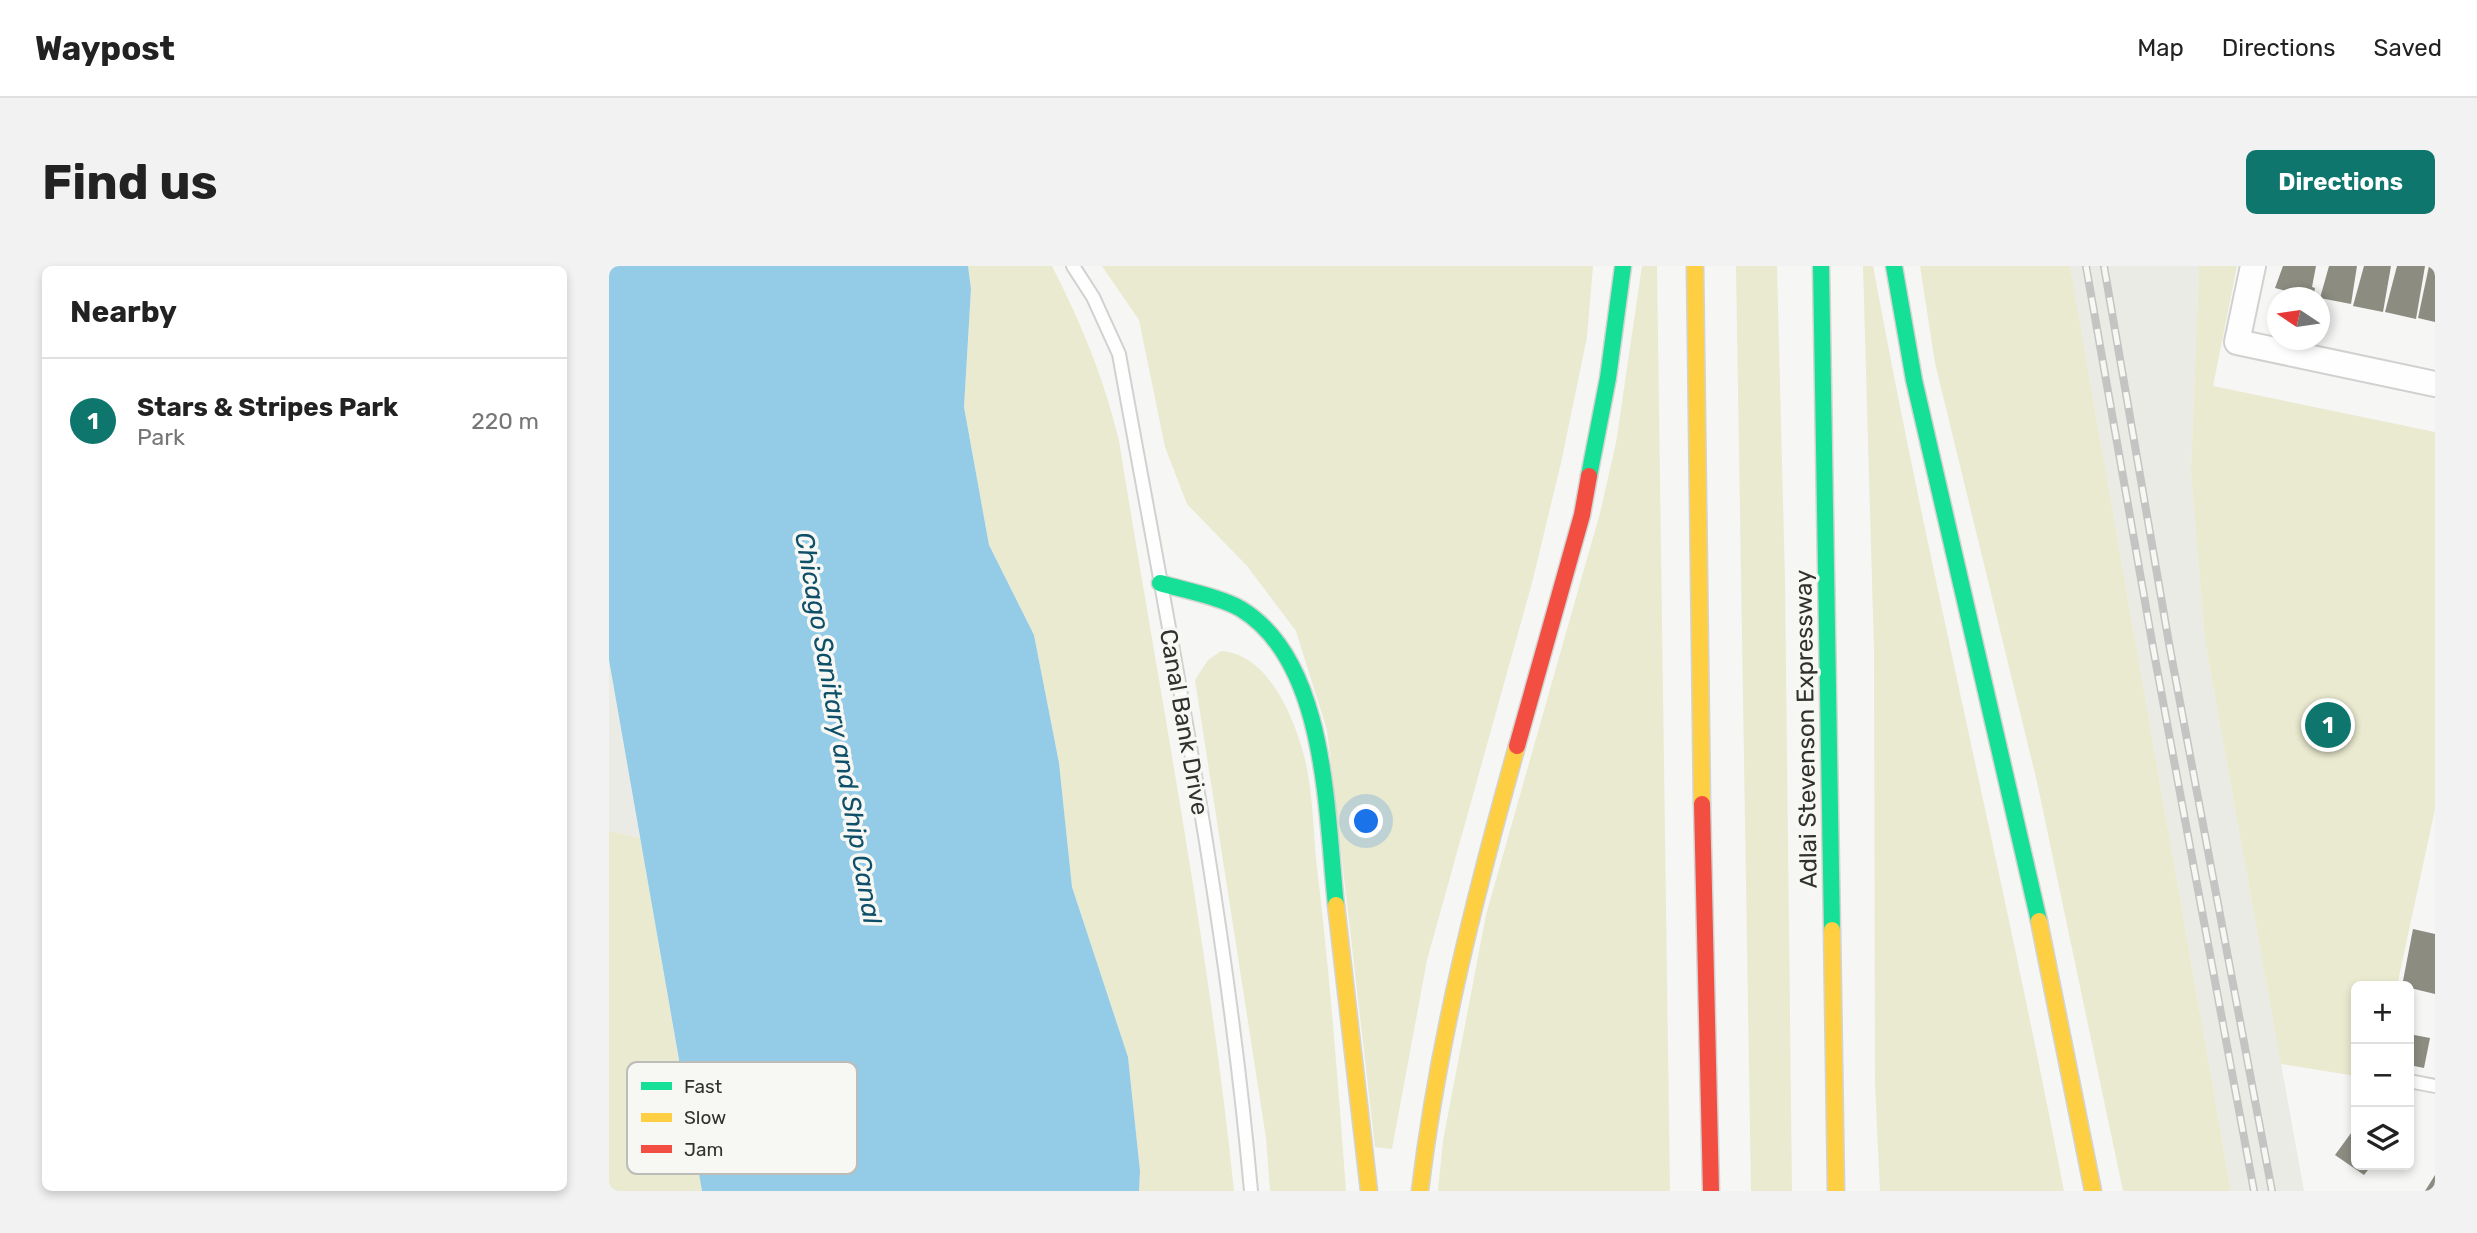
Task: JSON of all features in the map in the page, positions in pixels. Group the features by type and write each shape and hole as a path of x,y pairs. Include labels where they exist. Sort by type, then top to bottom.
{"main road":[{"path":"1420,1191 1428,1125 1477,890 1581,515 1608,379 1623,266"},
{"path":"1695,266 1706,1073 1711,1191"},
{"name":"Adlai Stevenson Expressway","path":"1821,266 1836,1191"},
{"path":"1894,266 1914,380 2037,910 2093,1191"},
{"path":"1160,583 1241,609 1278,642 1302,686 1318,746 1369,1191"}],"street":[{"path":"2253,266 2237,342 2435,384"}],"lane":[{"name":"Canal Bank Drive","path":"1073,266 1093,297 1119,354 1240,1065 1251,1191"},
{"path":"2414,1082 2435,1086"}],"shaded area":[{"path":"2070,266 2199,266 2191,471 2205,641 2304,1191 2231,1191"},
{"path":"609,660 640,838 609,831"}],"green space":[{"path":"968,266 1052,266 1091,351 1113,418 1197,909 1234,1191 1139,1191 1140,1171 1128,1057 1072,887 1059,763 1034,635 989,545 964,407 971,289"},
{"path":"1102,266 1593,266 1587,337 1561,463 1532,583 1427,960 1392,1149 1375,1147 1327,730 1296,631 1247,566 1187,504 1165,447 1139,320"},
{"path":"1642,266 1657,266 1670,1191 1438,1191 1443,1141 1486,915 1600,513 1616,443"},
{"path":"1736,266 1777,266 1785,582 1792,1191 1751,1191"},
{"path":"1863,266 1873,266 2064,1191 1880,1191 1875,1084 1874,651"},
{"path":"1920,266 2070,266 2231,1191 2123,1191 2037,782 1935,363"},
{"path":"2199,266 2237,266 2213,386 2435,432 2435,809 2398,981 2351,981 2351,1075 2281,1064 2205,641 2191,471"},
{"path":"1221,651 1252,663 1275,688 1292,720 1306,765 1330,989 1346,1191 1270,1191 1266,1138 1195,680 1208,660"},
{"path":"609,831 640,838 679,1062 627,1062 627,1174 699,1174 702,1191 609,1191"}],"water":[{"name":"Chicago Sanitary and Ship Canal","path":"609,266 968,266 971,289 964,407 989,545 1034,635 1059,763 1072,887 1128,1057 1140,1171 1139,1191 702,1191 699,1174 857,1174 857,1062 679,1062 609,660"}],"building":[{"path":"2283,266 2316,266 2312,287 2275,287"},
{"path":"2329,266 2357,266 2351,304 2330,300 2330,287 2323,287"},
{"path":"2364,266 2391,266 2383,312 2353,306"},
{"path":"2397,266 2425,266 2416,319 2385,312"},
{"path":"2429,266 2435,266 2435,322 2418,318"},
{"path":"2413,929 2435,934 2435,994 2414,989 2414,981 2403,981"},
{"path":"2414,1035 2430,1038 2424,1068 2414,1066"},
{"path":"2351,1133 2351,1166 2335,1155"},
{"path":"2435,1175 2435,1191 2425,1191"}],"railway":[{"path":"2086,266 2154,653 2254,1191"},
{"path":"2104,266 2170,649 2272,1191"}],"traffic: fast":[{"path":"1589,476 1608,378 1623,266"},
{"path":"1821,266 1832,930"},
{"path":"1894,266 1914,380 2039,921"},
{"path":"1160,583 1213,597 1241,609 1270,633 1291,665 1307,702 1317,743 1336,905"}],"traffic: slow":[{"path":"1695,266 1702,804"},
{"path":"1420,1191 1448,1022 1487,856 1517,746"},
{"path":"1336,905 1369,1191"},
{"path":"2039,921 2093,1191"},
{"path":"1832,930 1836,1191"}],"traffic: jam":[{"path":"1517,746 1582,515 1589,476"},
{"path":"1702,804 1711,1191"}],"place":[{"name":"Stars & Stripes Park","path":"2328,725"}]}
